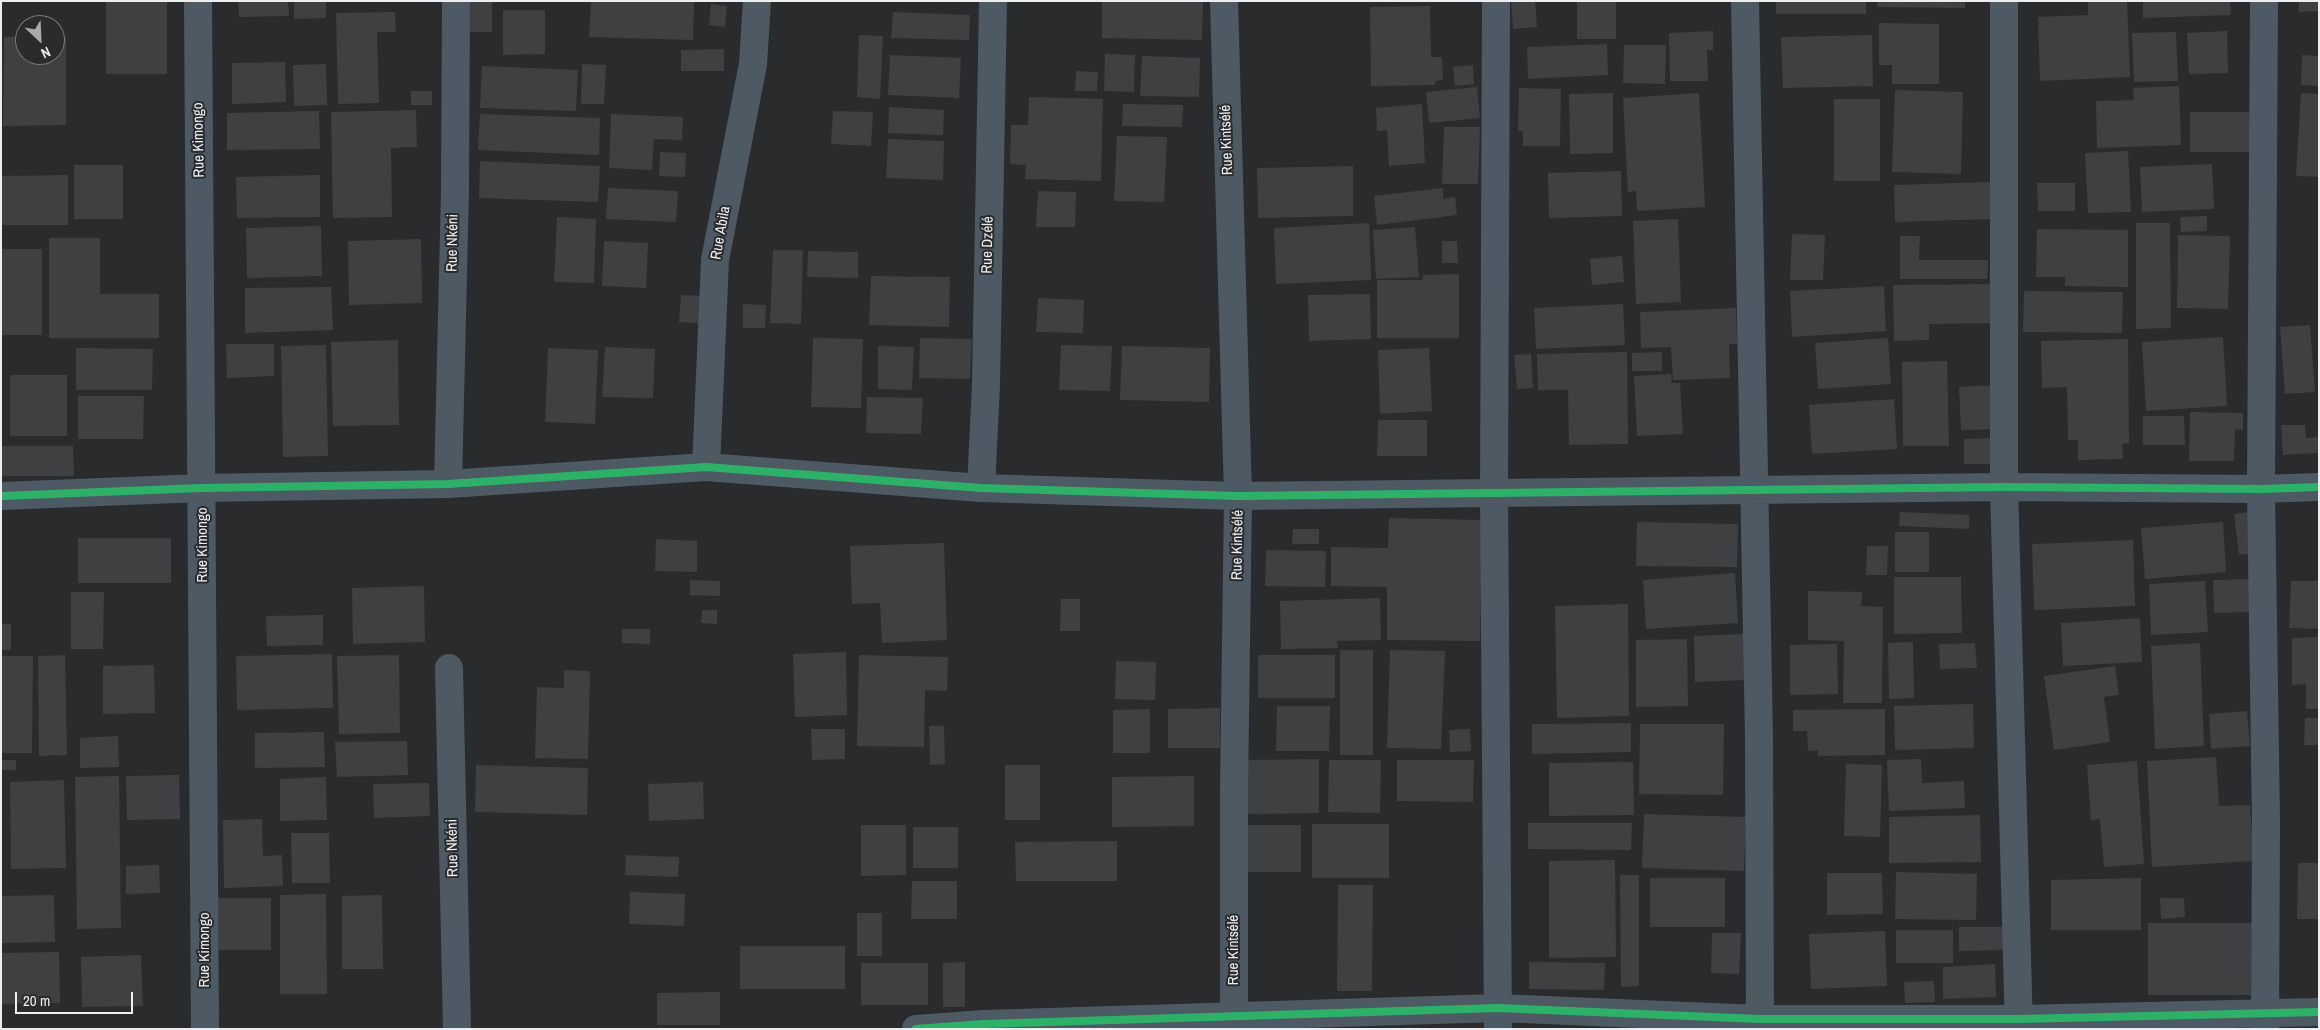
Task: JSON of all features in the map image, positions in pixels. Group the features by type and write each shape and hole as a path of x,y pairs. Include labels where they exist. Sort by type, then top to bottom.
{"street":[{"name":"Rue Kimongo","path":"198,1 205,1029"},
{"name":"Rue Nkéni","path":"448,484 455,190 456,1"},
{"name":"Rue Abila","path":"706,466 716,260 753,64 757,1"},
{"name":"Rue Dzélé","path":"981,488 986,375 993,1"},
{"name":"Rue Kintsélé","path":"1224,1 1238,496 1234,790 1234,1023"},
{"path":"1496,1 1494,492 1498,1018"},
{"path":"1745,1 1759,737 1760,1024"},
{"path":"2004,1 2004,487 2019,1024"},
{"path":"2264,1 2261,488 2266,822 2266,1021"},
{"path":"1,496 202,488 448,484 706,466 981,488 1238,496 2004,487 2319,487"},
{"name":"Rue Nkéni","path":"449,668 457,1029"},
{"path":"916,1029 984,1026 1498,1018 1760,1024 2019,1024 2266,1021 2319,1012"}],"building":[{"path":"106,1 167,1 167,74 106,74"},
{"path":"238,1 288,1 289,16 239,17"},
{"path":"294,1 326,1 326,18 294,19"},
{"path":"469,1 492,1 492,32 470,32"},
{"path":"591,1 694,1 693,40 589,37"},
{"path":"1102,1 1203,1 1202,40 1102,38"},
{"path":"1511,1 1535,1 1537,27 1513,29"},
{"path":"1577,1 1616,1 1616,39 1577,39"},
{"path":"1776,1 1866,1 1866,14 1776,14"},
{"path":"1877,1 1965,1 1965,8 1877,7"},
{"path":"2088,1 2127,1 2130,77 2040,81 2038,17 2088,15"},
{"path":"2143,1 2230,1 2231,15 2143,18"},
{"path":"2299,1 2319,1 2319,11 2299,12"},
{"path":"711,4 727,6 725,27 709,25"},
{"path":"1430,6 1431,57 1442,57 1443,80 1435,81 1435,85 1371,86 1370,7"},
{"path":"503,10 545,10 545,54 503,55"},
{"path":"395,12 396,32 377,32 379,103 338,104 336,13"},
{"path":"893,12 970,15 969,40 891,38"},
{"path":"1879,23 1939,24 1939,84 1892,84 1892,65 1879,65"},
{"path":"1713,31 1713,50 1707,50 1708,81 1670,81 1669,33"},
{"path":"2227,31 2228,73 2189,74 2187,33"},
{"path":"2176,32 2178,81 2134,82 2132,33"},
{"path":"859,35 883,36 880,99 857,97"},
{"path":"1872,35 1873,86 1783,88 1781,37"},
{"path":"66,36 66,125 3,126 4,37 15,37 15,65 65,65"},
{"path":"1607,44 1608,75 1528,79 1527,47"},
{"path":"1624,45 1666,45 1665,84 1623,83"},
{"path":"724,49 724,71 681,71 681,50"},
{"path":"1105,54 1135,55 1134,92 1104,91"},
{"path":"890,55 961,58 959,98 888,95"},
{"path":"2302,55 2319,56 2319,86 2301,85"},
{"path":"1142,56 1200,58 1199,97 1140,96"},
{"path":"285,62 286,102 232,104 232,63"},
{"path":"326,64 327,105 294,106 293,65"},
{"path":"582,64 606,65 604,104 581,104"},
{"path":"1473,65 1474,84 1455,86 1453,67"},
{"path":"482,66 578,70 576,111 480,108"},
{"path":"1076,71 1098,72 1097,91 1075,91"},
{"path":"2179,86 2181,145 2097,148 2096,101 2134,100 2133,88"},
{"path":"1477,87 1480,118 1429,123 1426,92"},
{"path":"1519,88 1561,89 1560,146 1523,146 1523,131 1518,131"},
{"path":"1895,90 1963,92 1961,174 1892,172"},
{"path":"411,91 432,91 432,105 411,105"},
{"path":"1613,93 1613,153 1570,154 1569,94"},
{"path":"1699,93 1705,207 1637,211 1636,191 1628,192 1623,98"},
{"path":"2301,93 2319,94 2319,177 2296,176"},
{"path":"1029,97 1103,99 1101,181 1025,179 1026,165 1010,164 1011,125 1028,125"},
{"path":"1834,99 1880,99 1880,181 1834,181"},
{"path":"1123,104 1183,105 1182,127 1122,126"},
{"path":"1422,104 1425,163 1389,166 1387,130 1377,131 1376,108"},
{"path":"889,107 944,110 943,135 888,133"},
{"path":"416,110 417,147 391,148 392,217 333,218 331,112"},
{"path":"319,111 320,149 227,150 227,113"},
{"path":"833,111 873,112 871,146 831,144"},
{"path":"2190,112 2254,112 2254,152 2190,152"},
{"path":"480,114 600,118 599,155 478,150"},
{"path":"611,114 683,117 682,140 654,139 652,170 609,168"},
{"path":"1444,127 1480,127 1478,184 1442,184"},
{"path":"1117,136 1167,137 1164,202 1114,201"},
{"path":"888,139 944,141 943,180 886,178"},
{"path":"2128,151 2131,212 2088,213 2085,153"},
{"path":"660,152 686,153 685,177 659,176"},
{"path":"480,161 600,166 598,202 479,198"},
{"path":"2212,164 2214,209 2142,212 2140,167"},
{"path":"74,165 123,165 123,219 74,219"},
{"path":"1353,166 1353,216 1258,218 1257,168"},
{"path":"1621,171 1622,216 1549,218 1548,173"},
{"path":"68,175 68,225 1,225 1,176"},
{"path":"320,175 320,217 237,218 236,177"},
{"path":"1991,182 1992,219 1895,222 1894,185"},
{"path":"2037,183 2075,183 2075,211 2038,211"},
{"path":"608,188 678,191 676,222 606,219"},
{"path":"1443,188 1443,199 1455,197 1457,215 1377,225 1374,196"},
{"path":"1038,191 1076,192 1075,227 1036,227"},
{"path":"2207,216 2207,231 2181,232 2180,217"},
{"path":"557,217 596,219 594,283 554,282"},
{"path":"1678,219 1681,302 1636,304 1633,221"},
{"path":"1369,223 1371,280 1276,284 1274,228"},
{"path":"2136,223 2170,223 2171,328 2136,329"},
{"path":"321,226 322,276 247,278 246,228"},
{"path":"1415,227 1419,277 1376,279 1373,230"},
{"path":"2037,229 2128,230 2128,287 2065,286 2065,277 2036,277"},
{"path":"1792,234 1825,235 1823,280 1790,280"},
{"path":"2178,235 2230,236 2228,309 2177,308"},
{"path":"1900,236 1920,236 1919,260 1988,260 1987,279 1900,279"},
{"path":"49,238 100,238 100,294 159,294 159,338 49,338"},
{"path":"421,239 422,303 349,305 348,241"},
{"path":"604,241 648,243 646,288 602,286"},
{"path":"1442,241 1457,241 1458,263 1442,263"},
{"path":"1,249 42,249 42,335 1,335"},
{"path":"773,250 803,250 801,324 770,323"},
{"path":"808,251 858,252 858,278 807,277"},
{"path":"1622,256 1624,282 1592,285 1590,259"},
{"path":"1459,274 1459,338 1377,338 1377,280 1423,280 1423,275"},
{"path":"871,276 950,277 949,327 869,325"},
{"path":"1994,284 1994,323 1929,324 1929,340 1894,341 1893,285"},
{"path":"1884,286 1886,331 1792,337 1790,291"},
{"path":"331,287 333,330 245,333 245,288"},
{"path":"2024,291 2123,292 2122,333 2023,332"},
{"path":"1370,294 1371,339 1309,341 1308,295"},
{"path":"681,295 708,296 707,324 679,322"},
{"path":"1038,298 1084,300 1083,333 1036,332"},
{"path":"743,304 766,305 765,328 743,328"},
{"path":"1623,304 1625,345 1536,349 1534,308"},
{"path":"1736,308 1737,344 1729,344 1730,378 1673,380 1671,347 1641,348 1640,312"},
{"path":"2310,325 2315,392 2285,394 2280,327"},
{"path":"2223,337 2227,406 2146,411 2142,342"},
{"path":"813,338 863,339 861,408 811,407"},
{"path":"920,338 972,339 970,379 919,378"},
{"path":"1888,338 1891,384 1818,389 1815,343"},
{"path":"2128,339 2129,443 2122,444 2123,459 2078,460 2078,440 2068,440 2067,387 2042,388 2041,341"},
{"path":"398,340 399,425 333,426 331,342"},
{"path":"226,344 274,344 274,376 227,378"},
{"path":"326,345 328,456 283,457 281,346"},
{"path":"1061,345 1112,346 1110,391 1059,390"},
{"path":"878,346 914,347 912,390 878,389"},
{"path":"1122,346 1210,348 1209,402 1120,400"},
{"path":"605,347 655,349 653,398 602,397"},
{"path":"76,348 153,349 152,390 76,390"},
{"path":"548,348 598,350 595,424 545,422"},
{"path":"1429,348 1432,411 1380,414 1378,350"},
{"path":"1627,352 1628,444 1569,445 1568,390 1538,390 1537,354"},
{"path":"1662,352 1662,371 1632,371 1632,353"},
{"path":"1531,354 1533,388 1517,389 1514,355"},
{"path":"1947,361 1949,446 1903,446 1902,362"},
{"path":"1671,374 1672,383 1680,383 1683,434 1637,436 1634,376"},
{"path":"10,375 67,375 67,436 10,436"},
{"path":"1996,385 1998,429 1961,430 1959,387"},
{"path":"78,396 144,396 143,439 78,439"},
{"path":"867,397 923,398 921,434 866,433"},
{"path":"1894,399 1897,449 1812,454 1809,405"},
{"path":"2190,412 2243,413 2243,430 2235,429 2234,461 2189,461"},
{"path":"2143,416 2184,416 2185,445 2143,445"},
{"path":"1378,420 1427,420 1427,456 1377,456"},
{"path":"2281,425 2305,425 2306,438 2319,437 2319,453 2283,455"},
{"path":"1999,438 2000,464 1964,464 1964,439"},
{"path":"1,446 73,446 74,476 1,476"},
{"path":"1900,512 1969,515 1969,529 1899,526"},
{"path":"2249,512 2255,553 2239,555 2234,514"},
{"path":"1389,518 1482,520 1480,641 1387,640 1387,587 1331,586 1331,547 1388,548"},
{"path":"1637,522 1738,524 1737,567 1636,566"},
{"path":"2223,522 2226,572 2145,579 2141,528"},
{"path":"1293,529 1319,529 1319,544 1292,544"},
{"path":"1895,532 1929,532 1929,572 1895,572"},
{"path":"78,538 171,538 171,583 78,583"},
{"path":"656,539 697,541 697,572 655,571"},
{"path":"2133,540 2135,606 2034,610 2032,544"},
{"path":"944,543 947,640 882,643 880,603 852,604 850,546"},
{"path":"1867,546 1888,546 1887,575 1866,575"},
{"path":"1266,550 1326,551 1325,587 1265,586"},
{"path":"1735,573 1738,623 1646,629 1643,580"},
{"path":"1894,577 1961,577 1962,633 1894,634"},
{"path":"2252,579 2253,612 2214,613 2213,580"},
{"path":"690,580 720,581 720,596 690,595"},
{"path":"2205,581 2208,632 2151,635 2149,584"},
{"path":"2291,581 2319,581 2319,629 2289,628"},
{"path":"424,586 425,642 353,644 352,588"},
{"path":"1808,591 1862,592 1861,606 1883,607 1882,703 1843,703 1844,641 1808,640"},
{"path":"71,592 104,592 103,649 71,649"},
{"path":"1380,598 1381,640 1337,641 1338,648 1281,649 1280,601"},
{"path":"1061,599 1080,599 1080,631 1060,631"},
{"path":"1628,604 1629,716 1557,718 1555,606"},
{"path":"702,610 717,610 717,624 701,623"},
{"path":"323,615 323,645 267,646 266,616"},
{"path":"2140,618 2142,662 2063,666 2061,623"},
{"path":"1,624 11,624 11,650 1,650"},
{"path":"622,629 650,629 650,644 622,643"},
{"path":"1745,634 1746,680 1695,682 1694,636"},
{"path":"2319,637 2319,709 2306,709 2306,684 2292,685 2292,638"},
{"path":"1687,639 1688,706 1636,707 1636,640"},
{"path":"1913,642 1914,698 1889,699 1888,643"},
{"path":"1975,643 1977,668 1940,669 1939,644"},
{"path":"2200,643 2204,746 2155,749 2151,646"},
{"path":"1837,644 1838,694 1790,695 1790,645"},
{"path":"1340,650 1373,650 1373,755 1340,755"},
{"path":"1390,650 1445,651 1441,749 1387,748"},
{"path":"846,652 847,715 795,717 793,654"},
{"path":"332,654 333,708 237,710 236,656"},
{"path":"65,655 67,755 39,756 38,656"},
{"path":"399,655 400,733 339,734 337,656"},
{"path":"859,655 948,657 947,691 925,690 924,747 857,746"},
{"path":"1258,655 1335,655 1335,698 1258,698"},
{"path":"1,656 33,656 32,753 1,753"},
{"path":"1116,661 1156,662 1155,700 1115,699"},
{"path":"154,665 155,713 103,714 103,666"},
{"path":"2115,666 2119,695 2104,697 2110,742 2054,750 2044,676"},
{"path":"564,670 590,671 588,759 535,758 537,687 564,688"},
{"path":"1973,704 1974,748 1895,750 1894,706"},
{"path":"1277,706 1330,706 1329,751 1276,751"},
{"path":"1220,708 1220,748 1168,748 1168,709"},
{"path":"1150,709 1150,753 1113,753 1113,710"},
{"path":"1885,709 1885,755 1818,756 1818,750 1808,751 1807,731 1793,731 1793,710"},
{"path":"2247,711 2250,746 2211,749 2209,714"},
{"path":"2305,718 2319,718 2319,745 2304,745"},
{"path":"1631,723 1631,752 1532,754 1532,724"},
{"path":"1640,724 1724,724 1723,795 1639,794"},
{"path":"929,726 944,726 945,764 930,765"},
{"path":"811,729 845,729 845,759 812,760"},
{"path":"1470,729 1471,751 1450,752 1449,730"},
{"path":"324,732 325,767 255,768 255,733"},
{"path":"118,736 119,767 80,768 80,738"},
{"path":"407,741 408,775 337,777 335,742"},
{"path":"2216,757 2219,806 2250,805 2254,861 2152,867 2147,761"},
{"path":"1319,759 1319,813 1246,814 1247,760"},
{"path":"1921,759 1922,783 1964,781 1965,808 1889,811 1887,760"},
{"path":"1,760 16,760 16,770 1,770"},
{"path":"1329,760 1381,760 1380,813 1328,812"},
{"path":"1397,760 1474,760 1473,802 1397,801"},
{"path":"2137,761 2144,864 2104,867 2100,819 2091,820 2087,765"},
{"path":"1633,762 1634,815 1549,816 1549,763"},
{"path":"1846,764 1882,765 1880,837 1844,836"},
{"path":"476,765 588,768 587,815 475,812"},
{"path":"1005,765 1040,765 1040,820 1005,820"},
{"path":"179,775 180,819 127,820 126,776"},
{"path":"119,776 121,928 77,929 75,777"},
{"path":"1194,776 1194,826 1112,827 1112,777"},
{"path":"326,777 327,820 280,821 280,779"},
{"path":"64,780 66,868 11,869 10,782"},
{"path":"703,782 704,819 649,821 648,784"},
{"path":"429,783 430,816 374,818 373,784"},
{"path":"1644,814 1746,817 1744,871 1642,868"},
{"path":"1980,815 1981,862 1889,863 1889,817"},
{"path":"262,819 263,856 282,855 283,886 224,888 223,820"},
{"path":"1528,823 1632,823 1631,850 1528,849"},
{"path":"1312,824 1389,824 1389,878 1312,878"},
{"path":"861,825 906,825 906,875 861,876"},
{"path":"1244,825 1301,825 1301,872 1244,872"},
{"path":"913,827 958,827 958,868 913,868"},
{"path":"291,833 329,833 330,883 292,883"},
{"path":"1117,841 1117,881 1016,881 1015,842"},
{"path":"626,855 679,857 678,877 625,875"},
{"path":"1615,860 1616,957 1549,958 1549,861"},
{"path":"2298,863 2319,863 2319,919 2297,919"},
{"path":"159,865 160,893 126,894 126,866"},
{"path":"1896,872 1977,874 1976,920 1895,919"},
{"path":"1827,873 1882,873 1883,914 1827,915"},
{"path":"1620,875 1639,875 1639,986 1621,987"},
{"path":"1650,878 1725,878 1725,927 1650,927"},
{"path":"2141,878 2141,930 2051,930 2051,880"},
{"path":"912,881 957,881 957,919 911,919"},
{"path":"1338,885 1373,885 1372,991 1337,991"},
{"path":"630,892 685,894 684,926 629,924"},
{"path":"326,894 327,994 280,994 280,895"},
{"path":"54,895 55,942 1,943 1,896"},
{"path":"382,895 383,969 342,969 342,896"},
{"path":"217,898 271,898 271,950 217,950"},
{"path":"2160,898 2184,898 2185,917 2161,919"},
{"path":"857,913 882,913 882,956 857,956"},
{"path":"2148,923 2252,923 2251,995 2148,995"},
{"path":"1959,927 2008,927 2008,950 1959,951"},
{"path":"1896,930 1953,930 1953,963 1896,963"},
{"path":"1885,931 1887,986 1811,989 1809,934"},
{"path":"1712,933 1741,933 1739,974 1711,973"},
{"path":"740,946 845,946 845,989 740,989"},
{"path":"59,952 60,1003 1,1004 1,953"},
{"path":"141,955 143,1006 82,1007 81,957"},
{"path":"965,962 965,1007 943,1007 943,963"},
{"path":"1529,962 1605,963 1604,990 1529,989"},
{"path":"861,963 928,963 928,1005 861,1005"},
{"path":"1995,964 1996,997 1943,999 1943,967"},
{"path":"1934,981 1935,1002 1905,1003 1904,982"},
{"path":"720,992 720,1025 657,1025 657,993"}],"cycle path":[{"path":"1,496 202,488 448,484 706,467 981,488 1238,496 2004,487 2261,489 2319,487"},
{"path":"916,1029 984,1024 1498,1008 1760,1019 2019,1019 2319,1012"}]}
